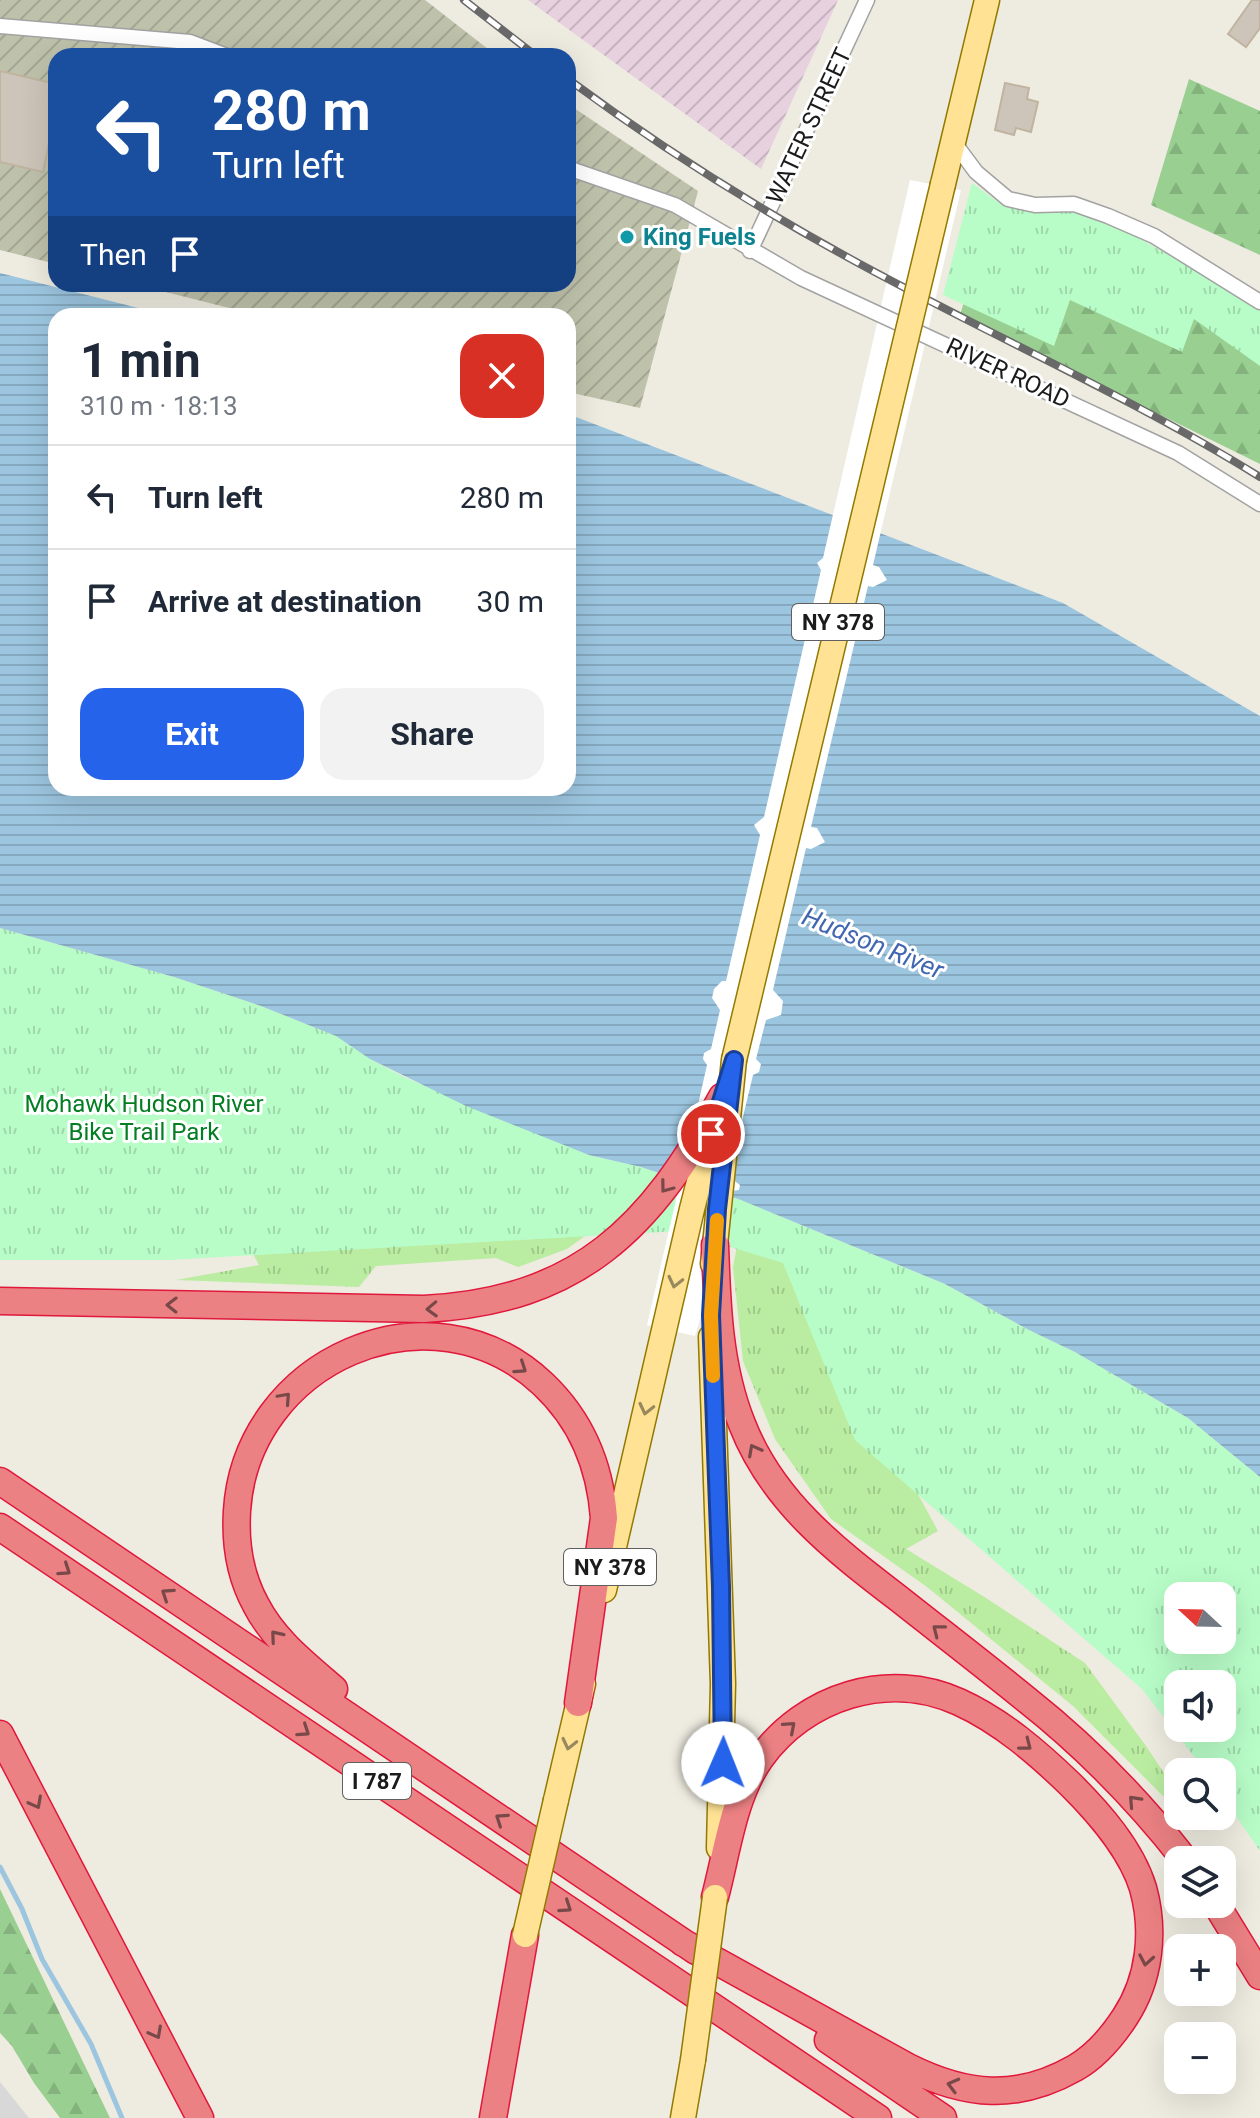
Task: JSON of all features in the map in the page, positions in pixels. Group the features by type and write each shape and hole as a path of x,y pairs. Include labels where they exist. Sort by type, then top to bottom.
{"highway":[{"path":"0,1301 424,1309 482,1304 561,1278 608,1248 651,1206 692,1151 722,1097"},
{"path":"715,1245 715,1315 742,1426 769,1476 789,1503 833,1548 1030,1701 1065,1732 1130,1796 1173,1846"},
{"path":"441,1778 281,1642 254,1603 245,1580 236,1529 238,1498 254,1441 286,1395 329,1361 353,1349 392,1339 431,1337 454,1340 477,1346 520,1366 556,1397 571,1415 595,1462 604,1518 578,1703"},
{"name":"I 787","path":"0,1481 943,2118"},
{"name":"I 787","path":"0,1527 878,2118"},
{"path":"682,1942 908,2067 930,2078 976,2091 1022,2089 1059,2077 1080,2065 1100,2049 1131,2008 1148,1958 1148,1911 1134,1866 1104,1821 1033,1751 979,1712 936,1694 915,1690 872,1690 848,1694 806,1714 773,1743 759,1761 744,1792 715,1897"},
{"path":"0,1734 200,2118"},
{"path":"1225,1918 1260,1976"},
{"path":"493,2118 525,1935"},
{"path":"755,2035 855,2118"}],"main road":[{"name":"NY 378","path":"483,2118 698,1182 734,1060 987,0"},
{"name":"NY 378","path":"715,1245 734,1060"},
{"path":"683,2118 715,1897 721,1821 723,1724 715,1315"}],"street":[{"name":"WATER STREET","path":"750,251 867,0"},
{"path":"0,26 190,42 206,48"},
{"path":"953,141 976,172 1008,199 1035,205 1074,204 1108,216 1154,236 1260,302"},
{"name":"RIVER ROAD","path":"576,171 675,205 801,278 1139,433 1217,475 1260,504"}],"shaded area":[{"path":"0,0 425,0 487,48 48,48 48,262 0,250"},
{"path":"528,0 838,0 761,169"},
{"name":"King Fuels","path":"576,109 698,191 640,408 576,394 576,308 229,308 166,292 576,292"},
{"path":"0,2082 29,2118 0,2118"}],"green space":[{"path":"1189,79 1260,111 1260,255 1151,205"},
{"path":"972,183 1002,205 1048,212 1072,210 1115,225 1260,306 1260,366 1194,319 1182,352 1070,300 1054,346 943,295"},
{"path":"988,212 1113,261 1260,356 1260,464 960,316"},
{"name":"Mohawk Hudson River Bike Trail Park","path":"0,928 174,977 261,1006 336,1036 406,1078 589,1155 641,1167 741,1200 945,1284 1075,1352 1188,1418 1260,1477 1260,1851 1236,1816 1236,1758 1195,1758 1183,1742 1236,1742 1236,1670 1164,1670 1164,1718 1142,1689 855,1440 783,1263 678,1231 169,1260 0,1260"},
{"path":"174,1104 599,1226 567,1249 518,1267 496,1258 376,1266 359,1287 176,1280 259,1265"},
{"path":"743,1216 865,1266 883,1430 938,1531 906,1549 1085,1663 1164,1773 1164,1797 1073,1706 927,1587 831,1519 775,1439 743,1361 733,1267"},
{"path":"0,1889 110,2118 60,2118 0,2033"}],"water":[{"name":"Hudson River","path":"0,273 48,285 48,292 75,292 138,308 48,308 48,796 576,796 576,417 1063,603 1260,716 1260,1477 1188,1418 1075,1352 945,1284 741,1200 641,1167 589,1155 466,1106 370,1059 336,1036 261,1006 174,977 0,928"}],"pier":[{"path":"910,180 961,190 873,565 879,567 887,580 873,587 868,586 811,827 817,828 825,842 811,849 806,848 773,990 783,1001 781,1015 766,1020 756,1059 761,1064 759,1072 753,1075 735,1148 732,1179 740,1185 739,1190 732,1191 724,1259 728,1318 701,1316 695,1336 647,1325 694,1122 689,1117 690,1112 697,1109 707,1065 703,1059 704,1053 711,1049 720,1010 712,998 714,989 726,981 760,835 754,825 764,817 821,570 817,563 823,558"}],"building":[{"path":"1252,0 1260,0 1260,28 1246,47 1228,34"},
{"path":"0,71 48,82 48,148 43,172 0,162"},
{"path":"1005,83 1029,88 1027,99 1038,102 1031,132 1016,128 1014,135 995,130"}],"waterway":[{"path":"0,1867 22,1909 42,1959 91,2044 122,2118"}],"railway":[{"path":"464,0 526,48"},
{"path":"576,85 670,151 813,238 900,286 1108,391 1260,477"}],"slow traffic":[{"path":"713,1376 711,1315 717,1220"}],"place":[{"name":"King Fuels","path":"627,237"}],"route":[{"path":"711,1134 734,1060 717,1209 711,1315 721,1587 723,1763"}]}
